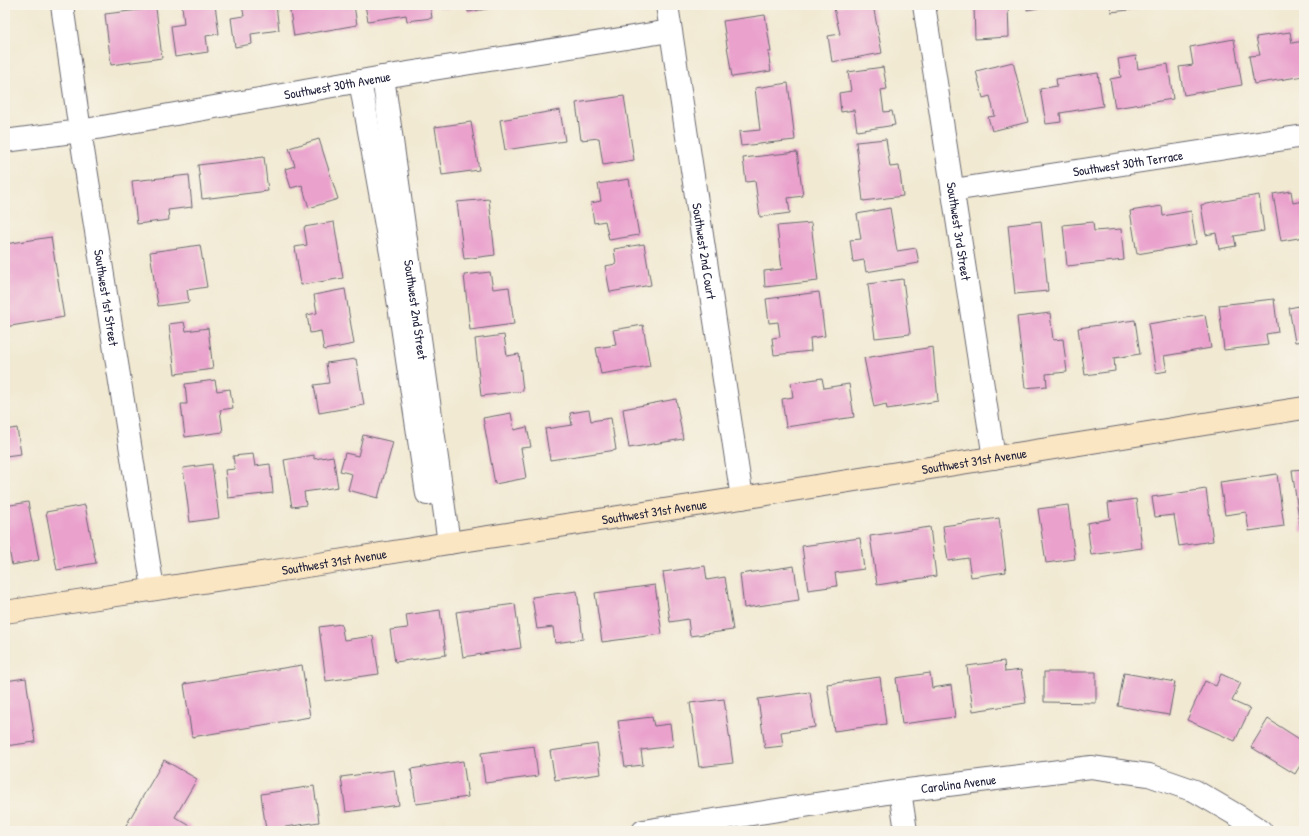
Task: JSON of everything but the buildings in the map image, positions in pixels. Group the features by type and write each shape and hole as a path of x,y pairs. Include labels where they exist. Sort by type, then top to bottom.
{"main road":[{"name":"Southwest 31st Avenue","path":"5,612 742,498 1304,408"}],"street":[{"name":"Southwest 1st Street","path":"62,5 80,131 153,589"},
{"name":"Southwest 2nd Court","path":"666,5 742,498"},
{"name":"Southwest 3rd Street","path":"924,5 994,458"},
{"name":"Southwest 30th Avenue","path":"5,141 80,131 383,77 670,31"},
{"name":"Southwest 2nd Street","path":"383,77 442,544"},
{"name":"Southwest 2nd Street","path":"360,81 442,544"},
{"name":"Southwest 30th Terrace","path":"953,190 1304,136"},
{"name":"Carolina Avenue","path":"643,831 900,791 1091,767 1149,775 1195,791 1261,831"},
{"path":"900,791 906,831"}]}
